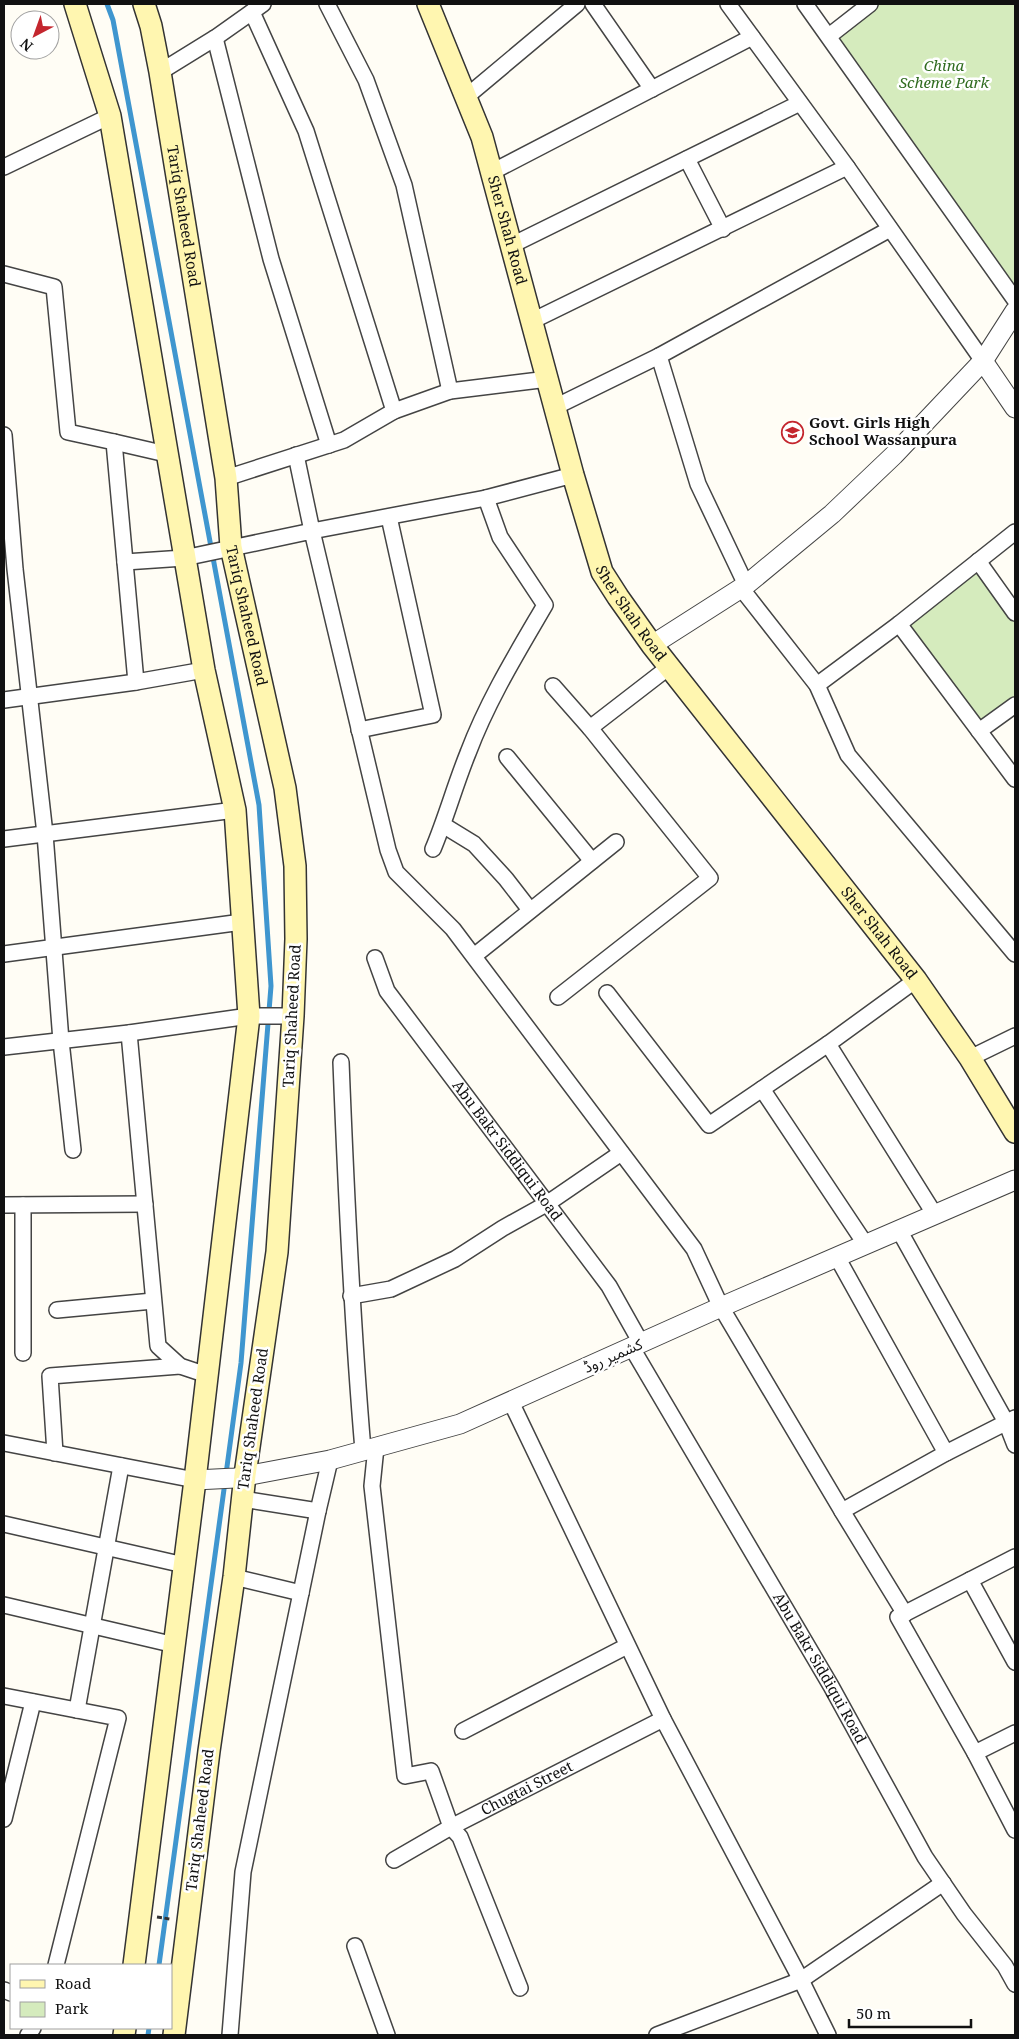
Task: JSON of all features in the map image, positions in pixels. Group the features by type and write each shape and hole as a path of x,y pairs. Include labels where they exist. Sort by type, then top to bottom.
{"main road":[{"path":"75,4 110,116 166,454 187,557 204,670 235,810 243,904 242,922 257,1016 207,1374 134,1964"},
{"name":"Tariq Shaheed Road","path":"144,4 151,26 160,72 226,478 228,547 286,798 295,866 296,939 288,1016 277,1252 240,1476 242,1498 234,1576 209,1751 174,2035"},
{"name":"Sher Shah Road","path":"428,4 482,137 573,475 602,572 652,645 916,980 970,1058 1015,1132"}],"street":[{"path":"327,4 366,80 404,185 450,391"},
{"path":"466,97 578,4"},
{"path":"593,4 652,89"},
{"path":"728,4 847,167 1015,408"},
{"path":"805,4 1015,300"},
{"path":"829,36 870,4"},
{"path":"160,72 215,38 257,8 306,131 394,411"},
{"path":"492,172 752,37"},
{"path":"215,38 271,259 329,445"},
{"path":"512,245 800,103"},
{"path":"4,166 110,116"},
{"path":"688,159 723,229"},
{"path":"532,321 847,167"},
{"path":"555,407 659,356 890,229"},
{"path":"4,274 54,287 68,432 166,454"},
{"path":"652,645 744,586 832,514 894,455 983,361 1015,311"},
{"path":"659,356 698,484 744,586 817,685 848,755 1015,954"},
{"path":"226,478 344,440 394,411 450,391 548,379"},
{"path":"4,435 15,569 45,834 61,1041 74,1150"},
{"path":"114,442 136,682"},
{"path":"296,455 312,531 388,850 396,872 453,929 694,1249 721,1307 905,1614"},
{"path":"125,562 187,557 228,547 486,498 573,475"},
{"path":"433,849 468,752 498,683 545,605 500,537 486,498"},
{"path":"360,730 434,715 389,516"},
{"path":"817,685 1015,532"},
{"path":"978,561 1015,613"},
{"path":"898,624 1015,779"},
{"path":"590,728 669,667"},
{"path":"4,700 136,682 204,670"},
{"path":"553,686 590,728 710,878 558,997"},
{"path":"979,731 1015,705"},
{"path":"507,757 592,861"},
{"path":"4,839 235,810"},
{"path":"443,824 474,844 506,879 530,910"},
{"path":"474,956 616,842"},
{"path":"4,954 242,922"},
{"name":"Abu Bakr Siddiqui Road","path":"375,958 387,991 609,1286 637,1345 826,1677 925,1857 1005,1966 1015,1984"},
{"path":"607,993 709,1125 828,1044 916,980"},
{"path":"4,1047 257,1016 288,1016"},
{"path":"129,1033 158,1346 180,1366"},
{"path":"970,1058 1015,1036"},
{"path":"828,1044 935,1215"},
{"path":"341,1062 351,1296 370,1448 372,1486 405,1776 431,1771 451,1827 460,1837 520,1988"},
{"path":"762,1089 866,1245"},
{"path":"351,1296 391,1289 455,1260 503,1228 548,1203 621,1153"},
{"name":"کشمیر روڈ","path":"195,1480 240,1476 330,1460 460,1424 721,1307 1015,1180"},
{"path":"4,1205 145,1204"},
{"path":"23,1205 24,1353"},
{"path":"899,1230 1010,1420 1015,1445"},
{"path":"837,1257 946,1453"},
{"path":"57,1310 154,1301"},
{"path":"55,1453 50,1376 180,1366 207,1374"},
{"path":"512,1402 663,1719 801,1980 828,2035"},
{"path":"842,1511 1010,1420"},
{"path":"4,1443 195,1480"},
{"path":"230,2035 243,1872 330,1460"},
{"path":"77,1710 121,1466"},
{"path":"242,1498 318,1511"},
{"path":"4,1524 184,1564"},
{"path":"1015,1557 898,1617 975,1753 1015,1830"},
{"path":"234,1576 301,1593"},
{"path":"970,1580 1015,1662"},
{"path":"4,1605 175,1645"},
{"path":"463,1731 627,1646"},
{"path":"4,1696 118,1718 56,1964"},
{"path":"4,1819 33,1702"},
{"name":"Chugtai Street","path":"394,1860 451,1827 663,1719"},
{"path":"975,1753 1015,1733"},
{"path":"657,2035 801,1980 943,1883"},
{"path":"356,1946 387,2035"}],"path":[{"path":"150,1916 177,1920"}],"green space":[{"name":"China Scheme Park","path":"870,4 1015,4 1015,293 829,36"},
{"path":"978,561 1015,613 1015,705 979,731 899,624"}],"waterway":[{"path":"107,4 113,20 259,805 271,986 241,1363 226,1474"},
{"path":"159,1964 225,1482"},
{"path":"148,2035 149,2029"}],"place":[{"name":"Govt. Girls High School Wassanpura","path":"793,432"}]}
